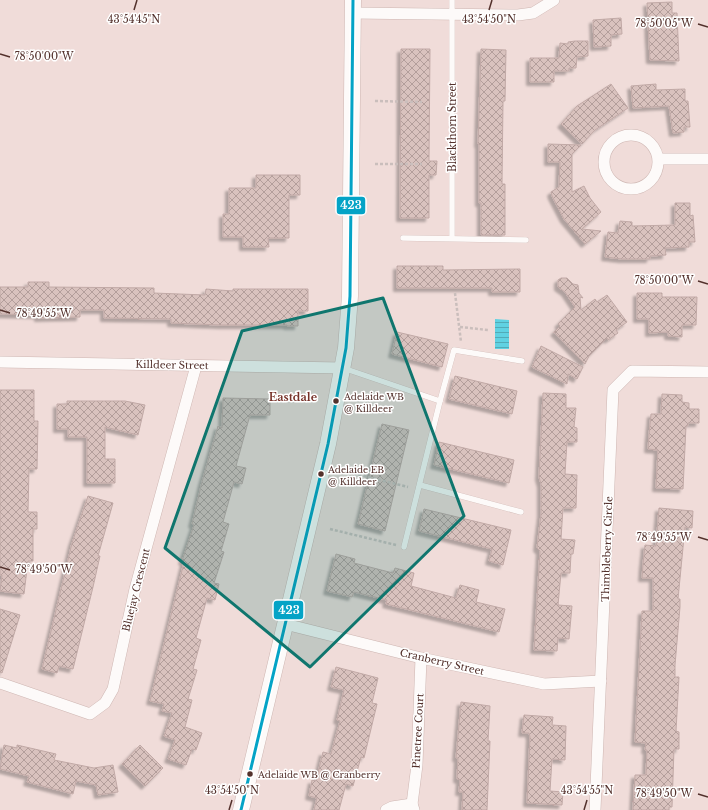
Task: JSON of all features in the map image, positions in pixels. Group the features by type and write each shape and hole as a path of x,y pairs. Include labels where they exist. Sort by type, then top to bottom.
{"main road":[{"path":"241,810 326,452 343,368 350,296 353,6"}],"street":[{"path":"353,6 452,15 518,15 533,13 554,0"},
{"path":"630,134 647,139 653,146 659,159 657,171 652,179 638,188 629,189 617,184 608,175 604,166 605,157 610,145 621,137 630,134"},
{"path":"659,159 708,159"},
{"name":"Killdeer Street","path":"0,362 343,368"},
{"name":"Bluejay Crescent","path":"0,683 90,714 105,703 113,688 135,589 196,366"},
{"name":"Thimbleberry Circle","path":"595,810 613,390 632,371 708,372"},
{"name":"Cranberry Street","path":"285,624 422,658 544,684 601,681"},
{"name":"Pinetree Court","path":"386,810 392,807 413,807 417,765 422,658"}],"lane":[{"name":"Blackthorn Street","path":"452,0 452,238"},
{"path":"404,238 526,240"},
{"path":"404,547 454,350 522,360"},
{"path":"343,368 440,401"},
{"path":"419,487 522,512"}],"path":[{"path":"375,101 422,102"},
{"path":"375,164 422,164"},
{"path":"455,292 460,326 461,351"},
{"path":"460,326 488,330"},
{"path":"344,471 419,487"},
{"path":"330,529 404,547"}],"highlighted area":[{"path":"383,298 464,516 310,667 165,548 242,331"}],"water":[{"path":"495,319 509,320 509,349 495,349"}],"building":[{"path":"672,2 672,13 677,13 679,61 650,60 647,3"},
{"path":"621,18 622,34 611,35 611,46 594,47 593,20"},
{"path":"588,41 588,56 577,57 576,68 569,68 569,71 554,71 554,82 530,82 530,58 559,58 560,43 568,44 568,42"},
{"path":"401,49 430,49 429,161 437,161 436,175 429,175 429,218 400,218"},
{"path":"481,49 506,50 505,101 503,101 502,184 505,184 505,235 481,235 478,144"},
{"path":"611,84 628,108 595,130 582,144 561,124 577,106"},
{"path":"656,84 656,90 685,89 685,101 688,101 690,127 684,127 684,132 673,133 669,106 633,108 631,86"},
{"path":"548,144 581,145 572,154 572,192 584,186 590,198 601,212 582,229 601,231 585,244 564,219 552,196 551,192 559,187 560,162 548,162"},
{"path":"256,175 300,175 300,195 289,195 289,238 268,238 269,247 243,247 243,237 223,237 223,214 229,214 229,188 256,188"},
{"path":"675,203 690,203 690,216 693,215 695,242 689,242 689,247 665,248 666,255 650,256 650,259 622,259 605,257 608,232 618,233 620,221 632,222 632,226 675,225"},
{"path":"397,266 443,266 443,270 520,269 520,292 492,292 492,288 397,288"},
{"path":"561,278 567,278 573,284 578,285 579,293 583,298 580,297 581,310 595,299 597,302 607,295 627,322 616,330 618,333 608,340 607,338 589,356 585,364 554,332 560,326 558,324 575,307 565,292 558,287 558,280"},
{"path":"28,282 49,282 49,287 154,288 154,293 205,295 206,289 233,291 233,289 308,289 308,311 298,311 298,326 171,323 171,319 104,318 104,310 80,310 80,317 38,318 38,315 0,314 0,287 28,287"},
{"path":"637,293 662,293 662,297 697,297 696,325 682,325 682,337 668,336 668,332 649,333 649,319 637,319"},
{"path":"397,332 448,344 442,367 392,354"},
{"path":"541,346 583,367 577,379 568,374 567,384 532,367"},
{"path":"455,376 517,391 512,414 449,399"},
{"path":"0,390 34,390 34,421 38,421 37,469 29,469 28,512 37,512 37,529 33,529 33,561 28,561 24,594 0,591 2,575 0,575"},
{"path":"543,393 566,394 566,408 576,408 574,427 577,428 577,442 567,442 565,474 577,475 576,508 563,508 561,539 575,540 573,554 571,554 570,573 561,573 558,605 572,606 569,639 558,638 557,651 534,650 540,551 537,548 541,514 541,484 539,477"},
{"path":"662,394 682,395 682,402 689,403 689,409 699,409 699,423 688,423 688,426 686,426 683,489 656,488 658,450 648,449 651,414 661,414"},
{"path":"223,398 270,399 270,415 250,415 236,466 246,468 242,484 234,482 223,522 229,524 221,551 224,552 214,583 219,584 215,600 207,598 196,638 201,640 193,669 197,670 188,699 192,700 185,727 202,733 196,750 192,749 186,765 168,759 175,740 164,736 172,713 162,711 164,704 150,701 184,562 182,561 194,525 192,524 202,482 218,426 222,428"},
{"path":"67,401 125,401 145,405 138,435 105,427 105,459 115,459 115,483 87,483 87,437 68,437 68,429 57,429 57,404 67,404"},
{"path":"382,424 409,430 385,531 358,524"},
{"path":"439,442 514,460 509,483 434,465"},
{"path":"88,496 113,503 98,556 100,556 73,669 59,666 57,673 42,669 72,543"},
{"path":"659,508 693,511 692,528 685,527 678,599 680,599 680,607 675,677 679,677 676,731 679,732 679,749 674,749 672,807 669,807 669,810 633,810 635,775 646,775 646,743 635,742 642,611 653,611 653,578 642,578 643,564 645,545 656,546"},
{"path":"424,509 511,530 503,565 489,561 492,549 419,531"},
{"path":"336,554 355,559 354,563 393,573 395,568 414,573 411,586 456,598 460,585 479,590 476,602 505,609 499,632 386,604 387,600 354,592 352,597 327,591"},
{"path":"0,609 20,615 2,673 0,672"},
{"path":"336,667 378,678 372,703 377,704 364,758 361,757 353,786 346,784 339,810 314,810 317,798 309,796 312,780 316,781 323,752 331,754 340,721 337,720 344,690 331,687"},
{"path":"461,702 490,706 487,810 462,810 463,792 459,792 460,780 457,779 458,758 456,758"},
{"path":"524,715 553,717 552,725 566,726 565,760 552,759 550,791 563,792 562,805 527,803 530,737 529,733 522,733"},
{"path":"4,745 17,748 17,745 56,754 54,760 94,768 113,765 118,792 98,795 96,785 76,781 73,794 27,782 29,776 0,769"},
{"path":"140,745 163,768 145,786 122,764"}],"transit line":[{"name":"423","path":"241,810 328,444 346,348 350,296 353,0"}],"place":[{"name":"Adelaide WB @ Killdeer","path":"336,401"},
{"name":"Adelaide EB @ Killdeer","path":"321,474"},
{"name":"Adelaide WB @ Cranberry","path":"250,774"}],"district":[{"name":"Eastdale","path":"293,397"}]}
